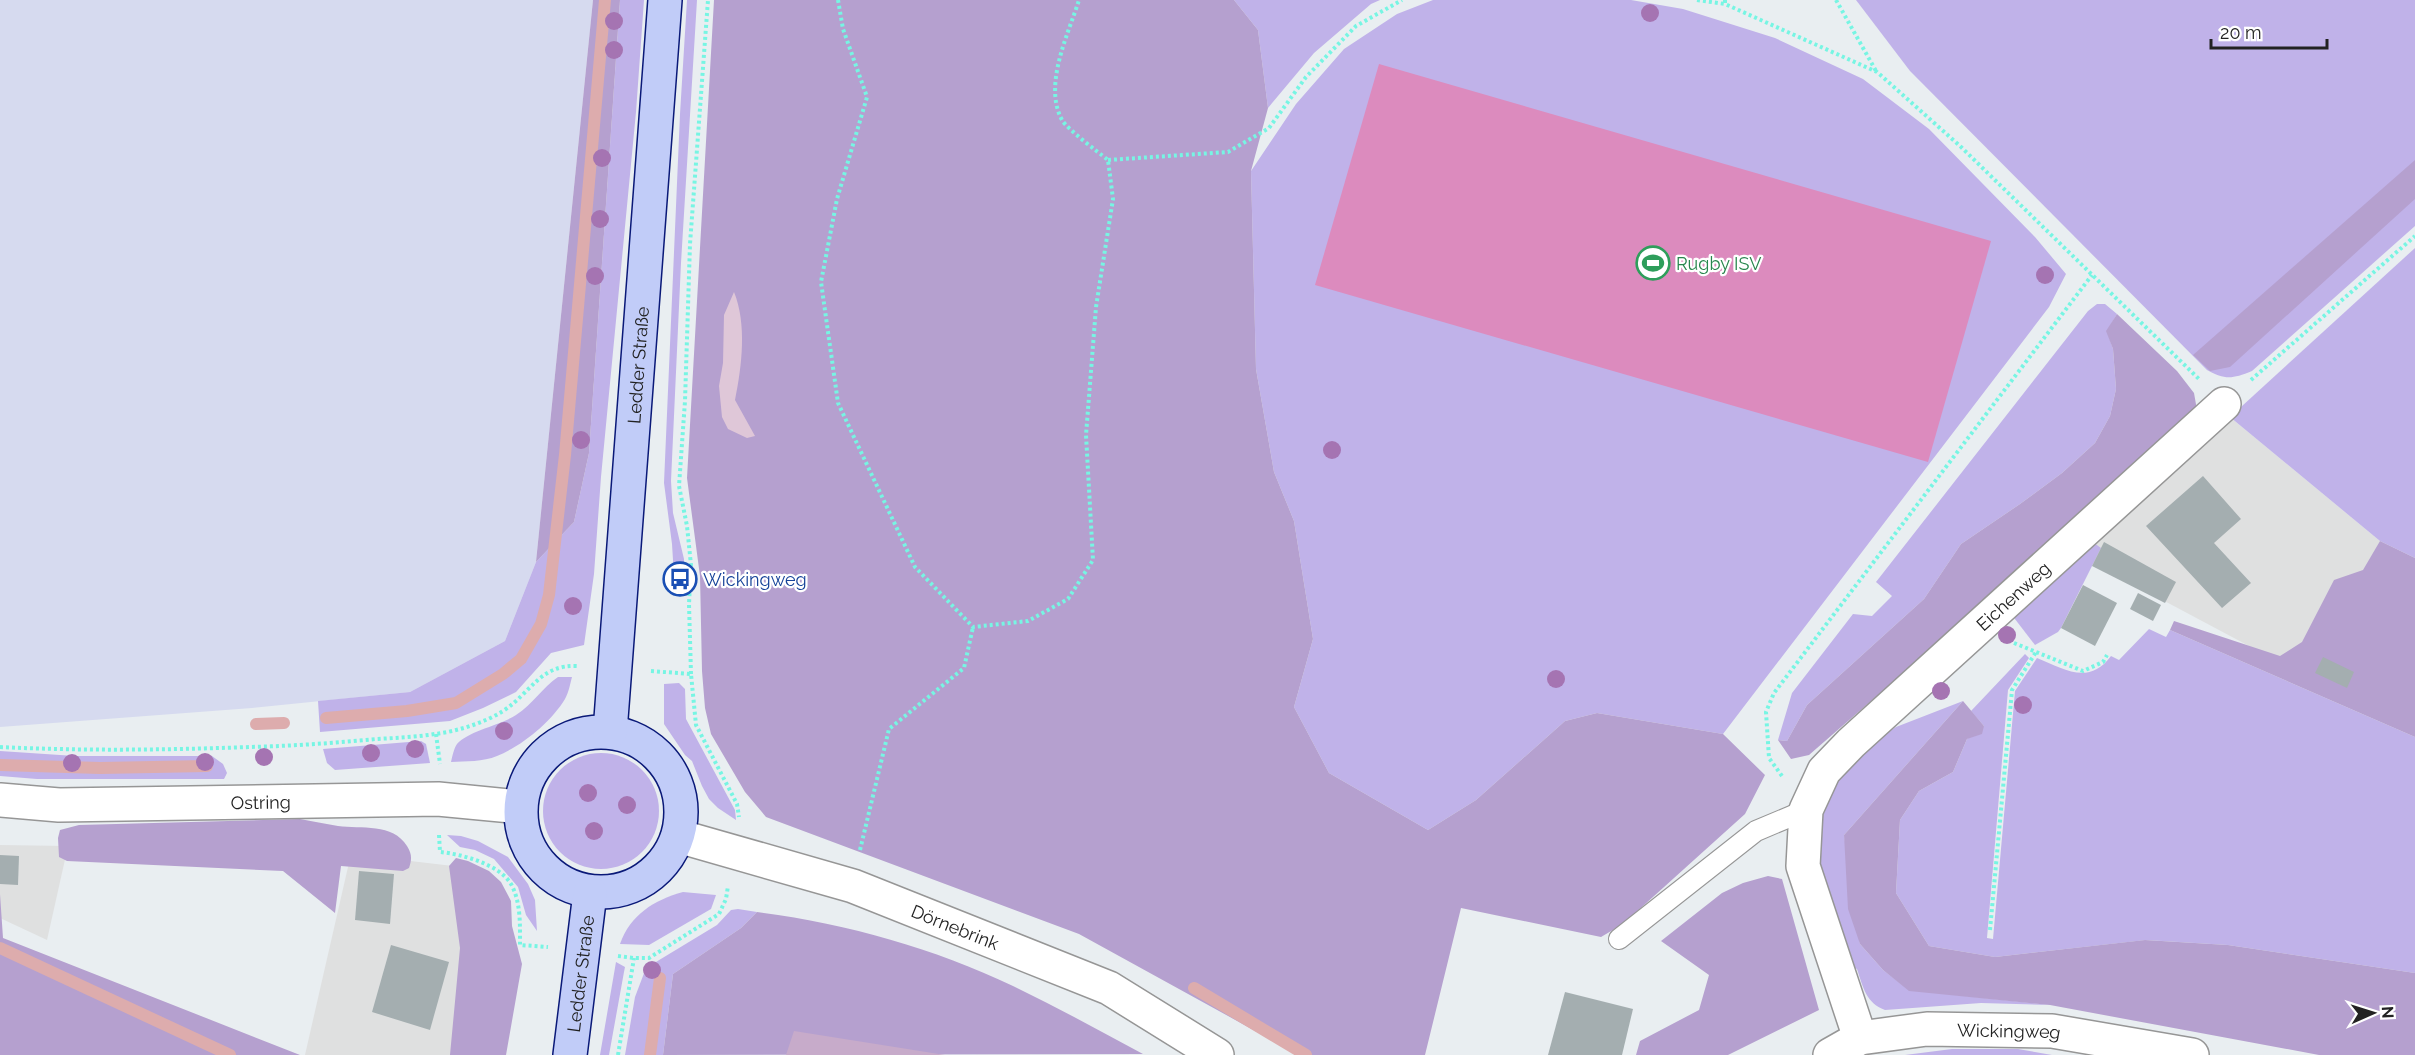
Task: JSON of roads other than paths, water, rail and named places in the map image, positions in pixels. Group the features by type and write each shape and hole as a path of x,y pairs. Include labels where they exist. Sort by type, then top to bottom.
{"main road":[{"name":"Ledder Straße","path":"610,732 665,0"},
{"path":"610,732 633,738 653,750 668,768 678,790 682,813 678,837 669,857 653,874 623,890 590,892 567,886 547,872 531,854 522,831 520,807 526,782 539,759 559,742 584,733 610,732"},
{"name":"Ledder Straße","path":"570,1055 590,892"}],"street":[{"name":"Eichenweg","path":"1860,1038 1803,866 1806,810 1824,771 1851,742 2224,404"},
{"name":"Ostring","path":"0,800 59,805 438,799 520,807"},
{"name":"Dörnebrink","path":"678,837 853,885 1109,988 1217,1055"},
{"name":"Wickingweg","path":"1830,1055 1860,1038 1927,1029 2052,1030 2192,1055"}],"lane":[{"path":"1620,939 1756,831 1806,810"}],"waterway":[{"path":"326,718 407,711 456,703 503,674 521,659 541,624 549,595 565,455 605,0"},
{"path":"256,724 284,723"},
{"path":"0,765 100,768 207,766"},
{"path":"0,948 230,1055"},
{"path":"650,1055 660,978"},
{"path":"1194,988 1306,1055"}],"place":[{"name":"Rugby ISV","path":"1653,263"},
{"name":"Wickingweg","path":"680,579"}]}
